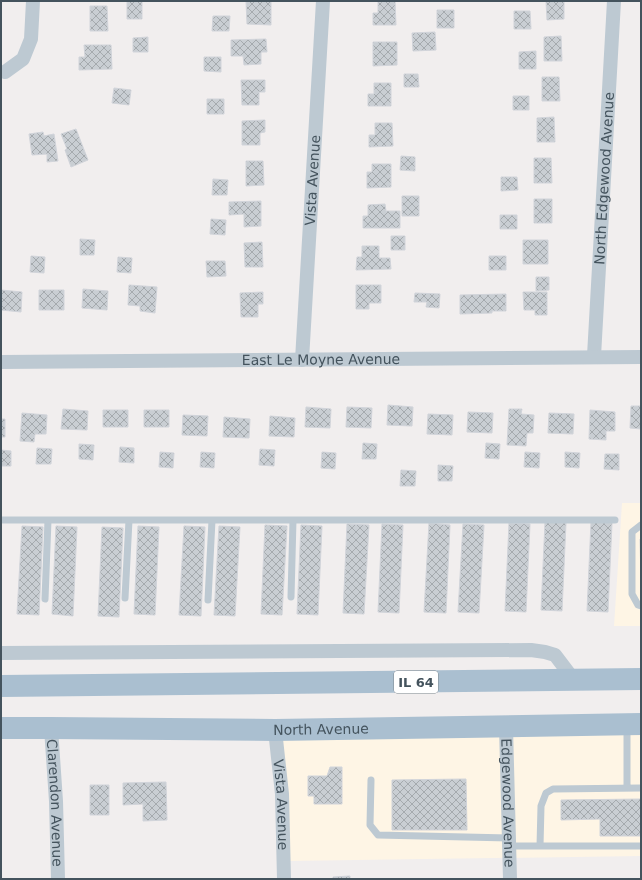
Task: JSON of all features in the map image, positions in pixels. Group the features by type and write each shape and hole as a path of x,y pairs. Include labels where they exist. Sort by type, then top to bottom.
{"main road":[{"name":"IL 64","path":"1,686 641,679"},
{"name":"North Avenue","path":"1,728 275,730 634,725"}],"street":[{"path":"5,72 23,58 31,39 33,1"},
{"name":"Vista Avenue","path":"302,360 323,1"},
{"name":"North Edgewood Avenue","path":"594,356 614,1"},
{"name":"East Le Moyne Avenue","path":"1,362 594,356 641,357"},
{"path":"1,654 531,650 555,655 574,680"},
{"name":"Edgewood Avenue","path":"506,727 510,879"},
{"name":"Clarendon Avenue","path":"50,728 56,802 58,879"},
{"name":"Vista Avenue","path":"275,730 282,794 284,879"}],"lane":[{"path":"1,520 615,520"},
{"path":"45,598 48,520"},
{"path":"125,598 129,520"},
{"path":"208,600 212,520"},
{"path":"291,597 293,520"},
{"path":"641,525 632,532 632,594 638,605 641,606"},
{"path":"627,788 634,725"},
{"path":"371,780 370,825 378,835 509,842 540,846 641,846"},
{"path":"540,846 541,806 546,793 553,789 641,788"}],"shaded area":[{"path":"622,503 641,503 641,626 614,626"},
{"path":"641,734 641,856 287,861 282,737"}],"building":[{"path":"127,1 142,1 142,19 127,19"},
{"path":"246,1 271,1 271,25 247,24"},
{"path":"395,1 396,25 373,25 373,13 378,13 378,2"},
{"path":"546,1 564,1 564,19 547,20"},
{"path":"90,6 107,6 108,31 90,31"},
{"path":"437,10 454,10 454,28 437,28"},
{"path":"514,11 530,11 531,29 514,29"},
{"path":"213,16 230,16 229,31 212,31"},
{"path":"435,32 436,50 413,51 412,33"},
{"path":"561,36 562,61 544,61 544,37"},
{"path":"148,37 148,52 133,52 133,38"},
{"path":"266,39 267,52 261,52 261,64 244,65 243,56 231,56 231,40"},
{"path":"373,42 397,42 397,65 373,66"},
{"path":"84,45 111,45 112,69 79,70 79,57 85,57"},
{"path":"536,51 536,69 519,69 519,52"},
{"path":"204,57 221,57 221,72 204,71"},
{"path":"404,74 418,74 419,87 404,87"},
{"path":"542,77 559,77 560,101 542,101"},
{"path":"241,80 265,80 265,92 259,92 259,105 242,105"},
{"path":"374,83 391,83 391,106 368,106 368,94 374,94"},
{"path":"114,88 131,90 129,105 112,103"},
{"path":"513,96 529,96 529,110 513,110"},
{"path":"207,99 224,99 224,114 207,114"},
{"path":"554,117 555,142 537,142 537,118"},
{"path":"265,120 265,132 260,133 260,145 242,145 242,121"},
{"path":"375,123 392,123 393,146 369,147 369,135 375,135"},
{"path":"76,129 88,160 71,167 65,150 67,149 61,134"},
{"path":"43,132 44,136 54,134 58,161 47,162 47,154 32,155 29,134"},
{"path":"401,156 415,157 415,171 400,170"},
{"path":"534,158 551,158 552,183 534,183"},
{"path":"246,161 263,161 264,185 246,186"},
{"path":"372,164 391,164 391,187 367,188 367,172 372,172"},
{"path":"501,177 517,177 518,190 501,191"},
{"path":"213,179 228,180 227,195 212,195"},
{"path":"402,196 419,196 419,216 402,216"},
{"path":"534,199 552,199 552,223 534,223"},
{"path":"261,201 261,226 244,227 244,214 229,215 229,202"},
{"path":"385,204 386,211 400,211 400,228 363,228 363,216 368,216 368,205"},
{"path":"500,215 517,215 517,229 500,229"},
{"path":"211,219 226,220 225,235 210,234"},
{"path":"391,236 405,236 405,250 391,250"},
{"path":"80,239 95,240 94,255 80,255"},
{"path":"523,240 548,240 548,264 523,264"},
{"path":"262,242 263,267 245,267 244,243"},
{"path":"362,246 379,246 379,258 390,258 391,269 356,270 357,257 362,257"},
{"path":"31,256 45,257 44,273 30,272"},
{"path":"489,256 506,256 506,270 489,270"},
{"path":"118,257 132,258 131,273 117,272"},
{"path":"206,261 225,261 226,276 207,277"},
{"path":"536,277 549,277 549,290 536,291"},
{"path":"129,285 157,287 155,313 140,311 140,306 128,305"},
{"path":"356,285 381,285 381,303 369,303 369,309 356,309"},
{"path":"83,289 108,291 107,310 82,308"},
{"path":"1,290 22,292 21,312 1,310"},
{"path":"39,290 64,290 64,310 39,310"},
{"path":"263,292 263,304 258,304 258,317 241,317 240,293"},
{"path":"523,292 547,292 547,315 535,315 535,310 524,310"},
{"path":"415,293 440,294 439,308 426,307 427,302 414,302"},
{"path":"506,294 506,311 460,314 460,295"},
{"path":"388,405 413,407 412,426 387,425"},
{"path":"631,406 641,406 641,429 630,428"},
{"path":"306,407 331,409 330,428 305,427"},
{"path":"347,407 372,408 371,428 346,427"},
{"path":"63,409 88,411 87,430 61,429"},
{"path":"509,409 522,409 521,414 534,415 533,433 527,433 526,446 507,445"},
{"path":"103,410 128,410 128,427 103,427"},
{"path":"144,410 169,410 169,427 144,427"},
{"path":"590,410 615,412 615,431 606,431 606,440 589,439"},
{"path":"468,412 493,413 492,433 467,432"},
{"path":"22,413 47,415 46,434 35,434 34,442 20,441"},
{"path":"549,413 574,414 573,434 548,433"},
{"path":"428,414 453,415 452,435 427,434"},
{"path":"183,415 208,416 207,436 182,435"},
{"path":"270,416 295,418 294,437 269,436"},
{"path":"224,417 250,419 249,438 223,437"},
{"path":"1,419 5,419 5,437 1,437"},
{"path":"363,443 377,444 376,459 362,459"},
{"path":"486,443 500,444 499,459 485,458"},
{"path":"79,444 94,445 93,460 79,459"},
{"path":"120,447 134,448 134,463 119,462"},
{"path":"37,448 52,449 51,464 36,464"},
{"path":"260,449 275,450 274,466 259,465"},
{"path":"1,450 11,451 11,466 1,466"},
{"path":"160,452 174,453 173,468 159,467"},
{"path":"201,452 215,453 214,468 200,467"},
{"path":"322,452 336,453 335,469 321,468"},
{"path":"525,452 540,453 539,468 524,467"},
{"path":"565,452 580,453 579,468 565,467"},
{"path":"605,454 619,454 619,470 604,469"},
{"path":"438,465 453,466 452,481 438,481"},
{"path":"401,470 416,471 415,486 400,486"},
{"path":"545,522 566,523 562,611 541,610"},
{"path":"591,522 612,523 608,612 587,611"},
{"path":"429,523 450,525 446,613 424,612"},
{"path":"509,523 530,524 526,612 505,611"},
{"path":"347,524 369,525 364,614 343,613"},
{"path":"382,524 403,525 399,613 378,612"},
{"path":"463,524 484,525 479,613 458,612"},
{"path":"265,525 287,526 282,615 261,614"},
{"path":"301,525 322,526 318,615 297,614"},
{"path":"22,526 43,527 39,615 17,614"},
{"path":"56,526 77,527 73,616 52,614"},
{"path":"138,526 159,527 155,615 134,614"},
{"path":"184,526 205,527 201,616 179,615"},
{"path":"219,526 240,527 235,616 214,615"},
{"path":"102,527 123,528 119,617 98,616"},
{"path":"640,539 641,539 641,580"},
{"path":"330,767 342,767 342,804 314,804 314,796 308,796 308,776 327,776"},
{"path":"466,779 467,830 392,830 392,780"},
{"path":"166,782 167,820 143,821 143,804 123,805 123,783"},
{"path":"90,785 109,785 109,815 90,815"},
{"path":"641,799 641,836 600,836 600,819 561,820 561,800"},
{"path":"350,876 350,879 333,879 333,877"}]}
